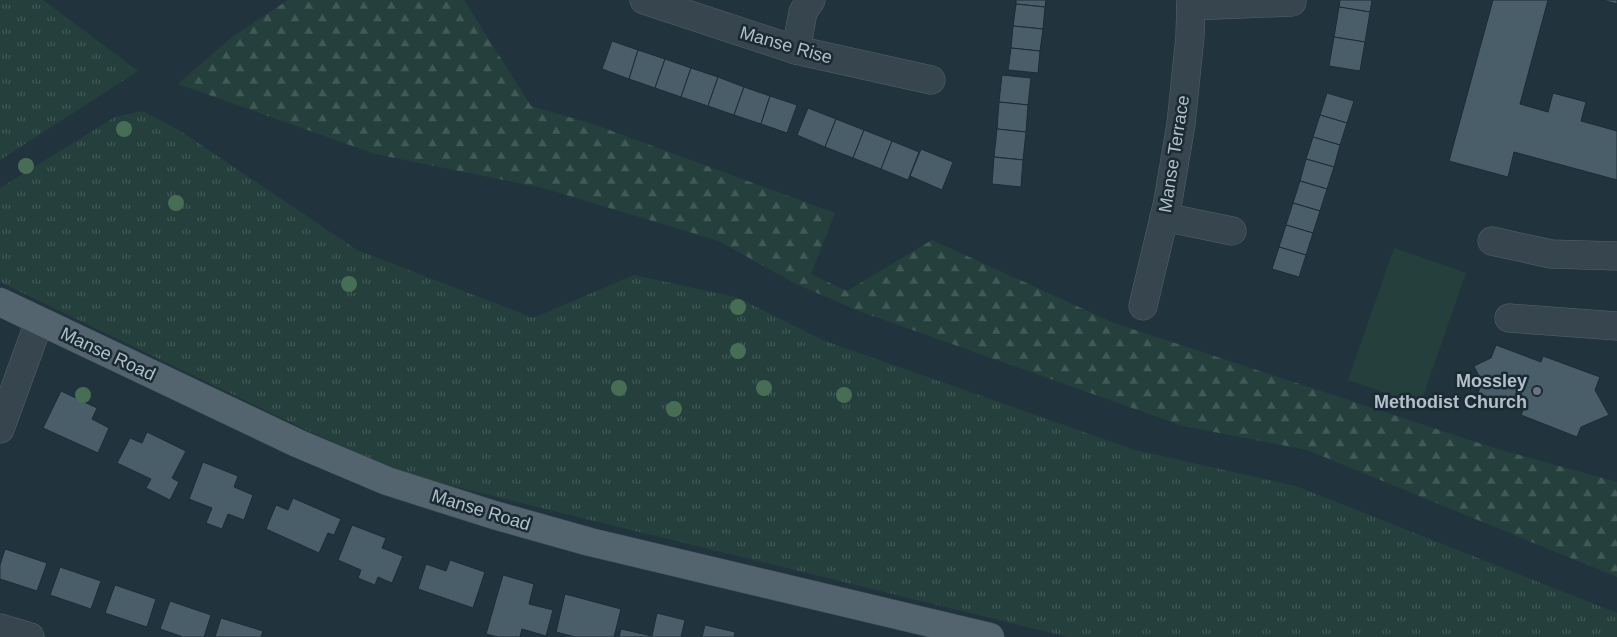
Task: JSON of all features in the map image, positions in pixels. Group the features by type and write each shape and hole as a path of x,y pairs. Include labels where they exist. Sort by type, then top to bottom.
{"main road":[{"name":"Manse Road","path":"0,302 297,443 387,481 494,515 590,542 990,637"}],"street":[{"name":"Manse Rise","path":"644,0 796,50 931,80"},
{"path":"796,50 803,12 811,0"},
{"path":"1191,3 1292,2"},
{"name":"Manse Terrace","path":"1143,306 1164,217 1181,124 1190,36 1191,3"},
{"path":"1164,217 1232,231"},
{"path":"1492,241 1551,254 1617,256"},
{"path":"1510,318 1617,326"},
{"path":"0,429 39,322"},
{"path":"0,628 30,637"}],"green space":[{"path":"0,0 43,0 138,71 0,160"},
{"path":"288,0 464,0 531,106 593,124 835,213 811,274 847,291 932,240 1114,323 1494,448 1617,482 1617,577 1307,450 1183,426 859,311 796,284 719,241 543,188 375,154 178,84 232,37"},
{"path":"142,111 179,130 357,250 533,318 634,275 736,297 825,341 1135,450 1296,486 1617,613 1617,637 1068,637 407,475 300,427 0,282 0,188 115,117"},
{"path":"1394,248 1466,273 1420,405 1348,380"}],"building":[{"path":"1016,0 1046,0 1045,7 1016,4"},
{"path":"1340,0 1372,0 1370,12 1339,7"},
{"path":"1493,0 1548,0 1520,104 1548,112 1553,93 1586,102 1581,121 1617,131 1617,180 1514,152 1508,177 1449,161"},
{"path":"1602,0 1617,0 1617,4"},
{"path":"1016,4 1045,7 1043,29 1013,26"},
{"path":"1339,7 1370,12 1365,42 1334,37"},
{"path":"1013,26 1043,29 1040,51 1011,48"},
{"path":"1334,37 1365,42 1360,71 1329,66"},
{"path":"612,41 638,50 629,79 602,69"},
{"path":"1011,48 1040,51 1038,73 1008,70"},
{"path":"638,50 665,59 655,88 629,79"},
{"path":"665,59 691,68 681,97 655,88"},
{"path":"691,68 718,77 708,106 681,97"},
{"path":"1002,75 1031,78 1028,105 999,102"},
{"path":"718,77 744,87 734,115 708,106"},
{"path":"744,87 770,96 761,124 734,115"},
{"path":"1327,93 1354,101 1347,123 1320,115"},
{"path":"770,96 797,105 787,133 761,124"},
{"path":"999,102 1028,105 1026,132 997,129"},
{"path":"808,108 836,119 825,147 797,135"},
{"path":"1320,115 1347,123 1340,145 1313,137"},
{"path":"836,119 864,130 853,158 825,147"},
{"path":"997,129 1026,132 1023,160 994,157"},
{"path":"864,130 892,141 881,169 853,158"},
{"path":"1313,137 1340,145 1334,167 1306,159"},
{"path":"892,141 919,152 908,180 881,169"},
{"path":"921,149 953,162 942,190 910,176"},
{"path":"994,157 1023,160 1021,187 992,184"},
{"path":"1306,159 1334,167 1327,189 1300,181"},
{"path":"1300,181 1327,189 1320,211 1293,203"},
{"path":"1293,203 1320,211 1313,233 1286,225"},
{"path":"1286,225 1313,233 1306,255 1279,247"},
{"path":"1279,247 1306,255 1299,277 1272,269"},
{"name":"Mossley Methodist Church","path":"1496,345 1541,362 1543,356 1600,377 1595,390 1609,415 1581,427 1577,437 1521,415 1523,410 1478,393 1482,382 1474,366 1491,358"},
{"path":"61,391 97,408 92,419 109,428 98,453 43,428"},
{"path":"147,432 186,451 172,478 179,482 170,500 146,488 151,479 117,463 130,438 142,443"},
{"path":"203,462 238,476 234,487 253,495 244,520 228,514 222,529 206,523 212,508 189,499"},
{"path":"293,498 341,519 334,535 328,533 319,553 266,529 276,505 288,510"},
{"path":"352,525 386,538 382,548 403,556 392,583 378,577 375,585 358,578 361,570 338,560"},
{"path":"5,549 47,563 37,591 0,579 0,565"},
{"path":"450,560 485,572 473,608 418,589 426,564 446,571"},
{"path":"60,567 101,581 91,609 50,595"},
{"path":"503,575 534,584 529,604 553,610 546,636 522,629 520,637 498,637 486,634"},
{"path":"115,585 156,599 147,627 105,613"},
{"path":"565,594 621,609 614,637 575,637 556,632"},
{"path":"170,601 211,615 204,637 183,637 160,629"},
{"path":"657,613 685,620 681,637 619,637 621,629 652,636"},
{"path":"221,618 263,631 261,637 215,637"},
{"path":"705,625 735,632 734,637 702,637"}],"place":[{"name":"Mossley Methodist Church","path":"1537,391"}]}
